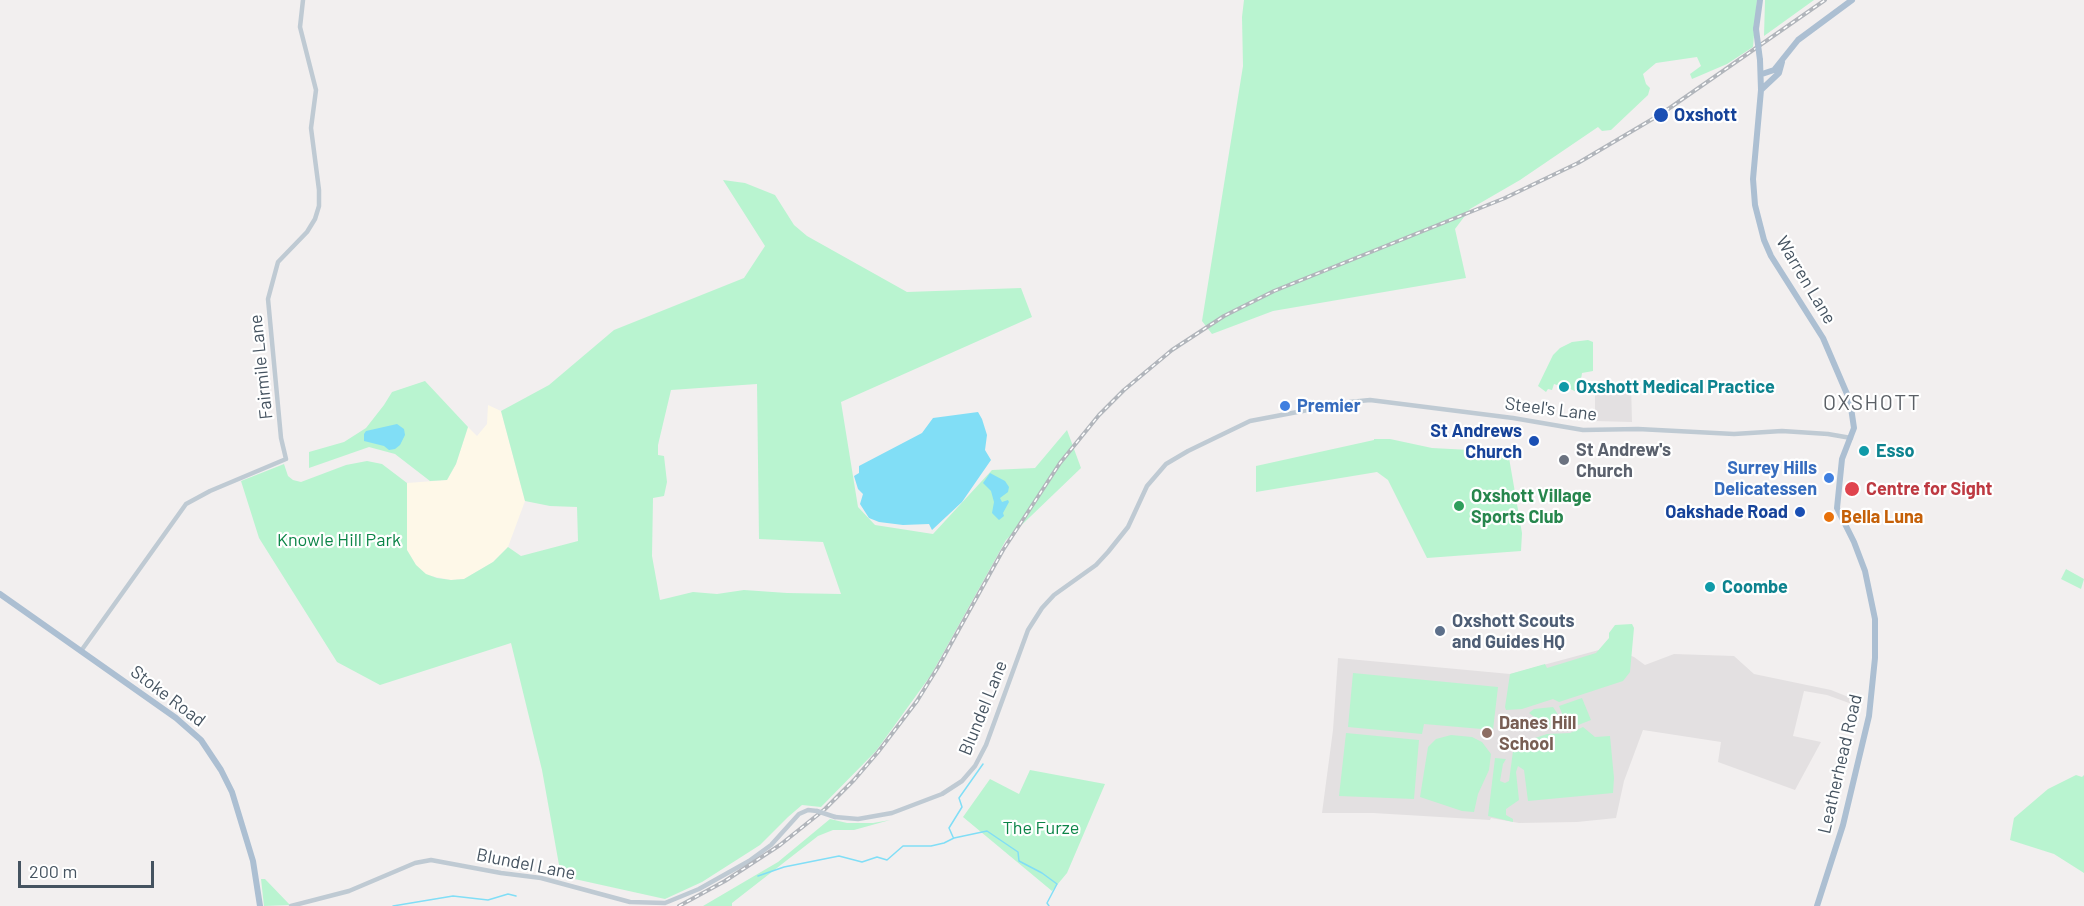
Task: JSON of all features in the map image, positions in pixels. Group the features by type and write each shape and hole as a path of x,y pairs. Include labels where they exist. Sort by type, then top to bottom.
{"main road":[{"name":"Warren Lane","path":"1760,0 1756,29 1762,74 1753,186 1755,205 1762,234 1771,256 1823,338 1850,401 1854,428"},
{"path":"1762,74 1771,73 1798,40 1852,0"},
{"path":"1761,90 1779,73 1782,62"},
{"name":"Leatherhead Road","path":"1816,906 1845,819 1871,700 1875,658 1875,619 1868,581 1860,556 1837,508 1841,466 1854,428"},
{"name":"Stoke Road","path":"0,594 186,726 205,745 227,781 237,808 253,861 260,906"}],"street":[{"name":"Fairmile Lane","path":"81,651 186,504 210,490 286,459 281,438 268,299 278,262 307,232 315,219 318,206 319,190 311,128 316,90 300,27 303,0"},
{"name":"Steel's Lane","path":"1250,421 1370,400 1513,418 1584,430 1648,429 1740,434 1782,431 1851,438"},
{"name":"Blundel Lane","path":"291,906 349,891 415,863 431,860 541,878 630,902 664,903 732,872 767,849 799,814 808,810 835,817 858,819 892,813 942,794 962,781 975,766 986,745 1028,630 1042,608 1054,595 1095,566 1108,552 1128,527 1147,486 1166,464 1250,421"}],"shaded area":[{"path":"1631,384 1632,422 1595,421 1595,385"},
{"path":"488,405 501,411 525,501 508,547 493,562 464,579 451,580 426,575 416,565 407,550 407,483 447,480 456,464 468,427 477,436 487,424"},
{"name":"Danes Hill School","path":"1610,647 1634,657 1645,665 1674,654 1734,656 1754,674 1831,690 1861,702 1860,707 1827,695 1804,691 1793,736 1821,742 1795,790 1718,762 1721,742 1643,730 1624,781 1616,818 1577,822 1519,823 1491,818 1490,820 1373,813 1322,813 1333,730 1338,658 1510,674"}],"green space":[{"path":"1244,0 1757,0 1753,47 1727,64 1692,79 1690,74 1701,66 1697,57 1656,63 1643,74 1650,88 1648,95 1611,130 1602,131 1598,127 1520,180 1470,209 1455,229 1466,278 1273,311 1212,334 1202,321 1243,66"},
{"path":"1765,0 1814,0 1764,36"},
{"name":"Knowle Hill Park","path":"723,180 745,183 775,195 794,225 807,236 907,292 1021,288 1032,317 841,402 858,507 875,525 933,534 992,470 1035,468 1067,430 1081,468 1006,540 931,675 876,751 821,807 802,805 760,845 702,882 665,899 561,876 542,770 511,643 380,685 337,662 259,538 241,481 284,464 288,476 301,482 346,465 367,461 382,464 407,483 407,550 416,565 426,574 437,578 464,579 493,562 508,547 521,556 578,541 577,507 550,506 525,501 501,411 549,385 614,330 744,278 765,246","holes":["757,384 759,539 823,542 841,594 744,590 717,594 693,592 660,600 652,556 653,498 664,496 667,482 664,456 658,455 658,445 671,390"]},
{"path":"1588,340 1593,342 1593,371 1582,373 1579,393 1568,388 1570,383 1563,380 1560,386 1554,384 1552,390 1548,389 1546,392 1538,386 1553,355 1560,348 1572,342"},
{"path":"425,381 468,427 456,464 447,480 430,481 395,454 369,447 309,468 309,452 344,442 366,428 392,392"},
{"name":"Oxshott Village Sports Club","path":"1374,439 1390,439 1432,448 1508,452 1522,533 1521,551 1427,558 1388,480 1377,472 1256,492 1256,466"},
{"path":"2066,569 2084,579 2081,589 2061,579"},
{"path":"1632,624 1634,628 1630,672 1623,681 1559,702 1553,699 1522,709 1506,710 1510,674 1545,664 1547,668 1596,653 1609,638 1609,633 1615,625"},
{"path":"1353,673 1498,687 1493,730 1424,724 1422,734 1348,727"},
{"path":"1582,698 1591,720 1568,729 1559,706"},
{"path":"1553,707 1560,725 1540,731 1539,723 1529,713 1534,709"},
{"path":"1583,727 1595,737 1610,736 1613,793 1528,801 1524,770 1518,766 1516,772 1519,800 1506,809 1506,815 1513,819 1513,822 1488,816 1495,758 1506,759 1500,781 1505,783 1509,781 1513,751 1517,744 1547,734 1570,733"},
{"path":"1346,733 1419,740 1414,799 1339,796"},
{"path":"1451,735 1472,737 1482,742 1491,754 1489,770 1478,794 1474,812 1462,811 1420,797 1428,747 1436,739"},
{"name":"The Furze","path":"1030,770 1105,784 1067,873 1052,891 963,817 990,779 1019,794"},
{"path":"2076,775 2082,777 2084,775 2084,873 2054,854 2010,840 2014,818 2048,789"},
{"path":"830,819 847,823 873,823 890,820 854,830 833,830 818,836 732,903 732,906 703,906 778,862"},
{"path":"261,879 265,879 290,905 264,906"}],"water":[{"path":"978,412 987,435 985,450 991,460 962,502 932,530 929,524 903,525 879,522 869,518 860,504 863,494 858,489 854,476 859,473 859,466 922,433 933,418"},
{"path":"397,424 404,429 405,435 395,449 389,450 384,446 364,441 366,431"},
{"path":"990,473 1005,481 1009,487 1008,492 1000,498 1002,502 1008,500 1009,502 1003,513 1004,516 999,520 992,513 994,502 991,491 983,483"}],"waterway":[{"path":"953,837 949,828 962,807 959,798 983,764"},
{"path":"758,876 784,867 839,856 862,862 877,857 887,860 903,846 931,846 987,831 1018,852 1019,861 1057,884 1047,903 1049,906"},
{"path":"393,906 453,896 488,900 508,894 516,896"}],"railway":[{"path":"679,906 725,881 780,845 825,809 854,780 917,701 1003,550 1060,463 1099,415 1124,390 1172,350 1224,316 1274,291 1505,198 1578,163 1661,114 1825,0"}],"place":[{"name":"Oxshott","path":"1661,115"},
{"name":"Oxshott Medical Practice","path":"1564,387"},
{"name":"Premier","path":"1285,406"},
{"name":"St Andrews Church","path":"1534,441"},
{"name":"Esso","path":"1864,451"},
{"name":"St Andrew's Church","path":"1564,460"},
{"name":"Surrey Hills Delicatessen","path":"1829,478"},
{"name":"Centre for Sight","path":"1852,489"},
{"name":"Oxshott Village Sports Club","path":"1459,506"},
{"name":"Oakshade Road","path":"1800,512"},
{"name":"Bella Luna","path":"1829,517"},
{"name":"Coombe","path":"1710,587"},
{"name":"Oxshott Scouts and Guides HQ","path":"1440,631"},
{"name":"Danes Hill School","path":"1487,733"}],"district":[{"name":"OXSHOTT","path":"1872,403"}]}
